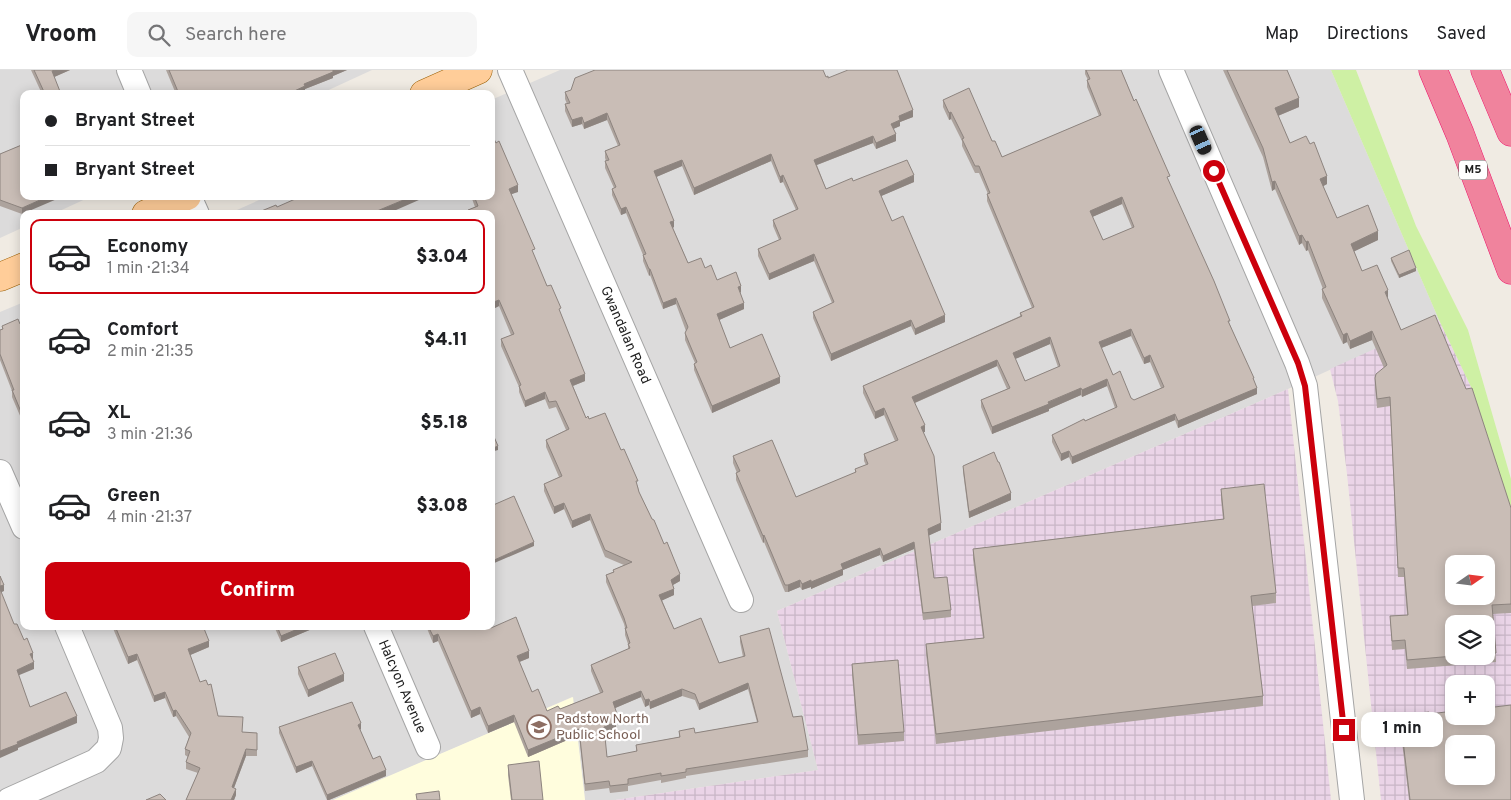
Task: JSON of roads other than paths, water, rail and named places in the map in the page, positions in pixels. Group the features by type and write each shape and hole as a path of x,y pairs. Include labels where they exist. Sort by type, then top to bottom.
{"highway":[{"name":"M5","path":"1433,70 1460,134 1511,270"},
{"path":"1486,70 1511,132"}],"main road":[{"path":"433,90 476,70"},
{"path":"158,210 188,200"},
{"path":"0,277 20,269"}],"street":[{"path":"129,70 137,90"},
{"name":"Gwandalan Road","path":"510,70 741,600"},
{"path":"1171,70 1298,363 1305,386 1352,800"},
{"path":"0,472 20,518"},
{"path":"9,800 96,761 109,748 110,728 69,630"},
{"name":"Halcyon Avenue","path":"378,630 428,747"}],"place":[{"name":"Padstow North Public School","path":"539,727"}]}
